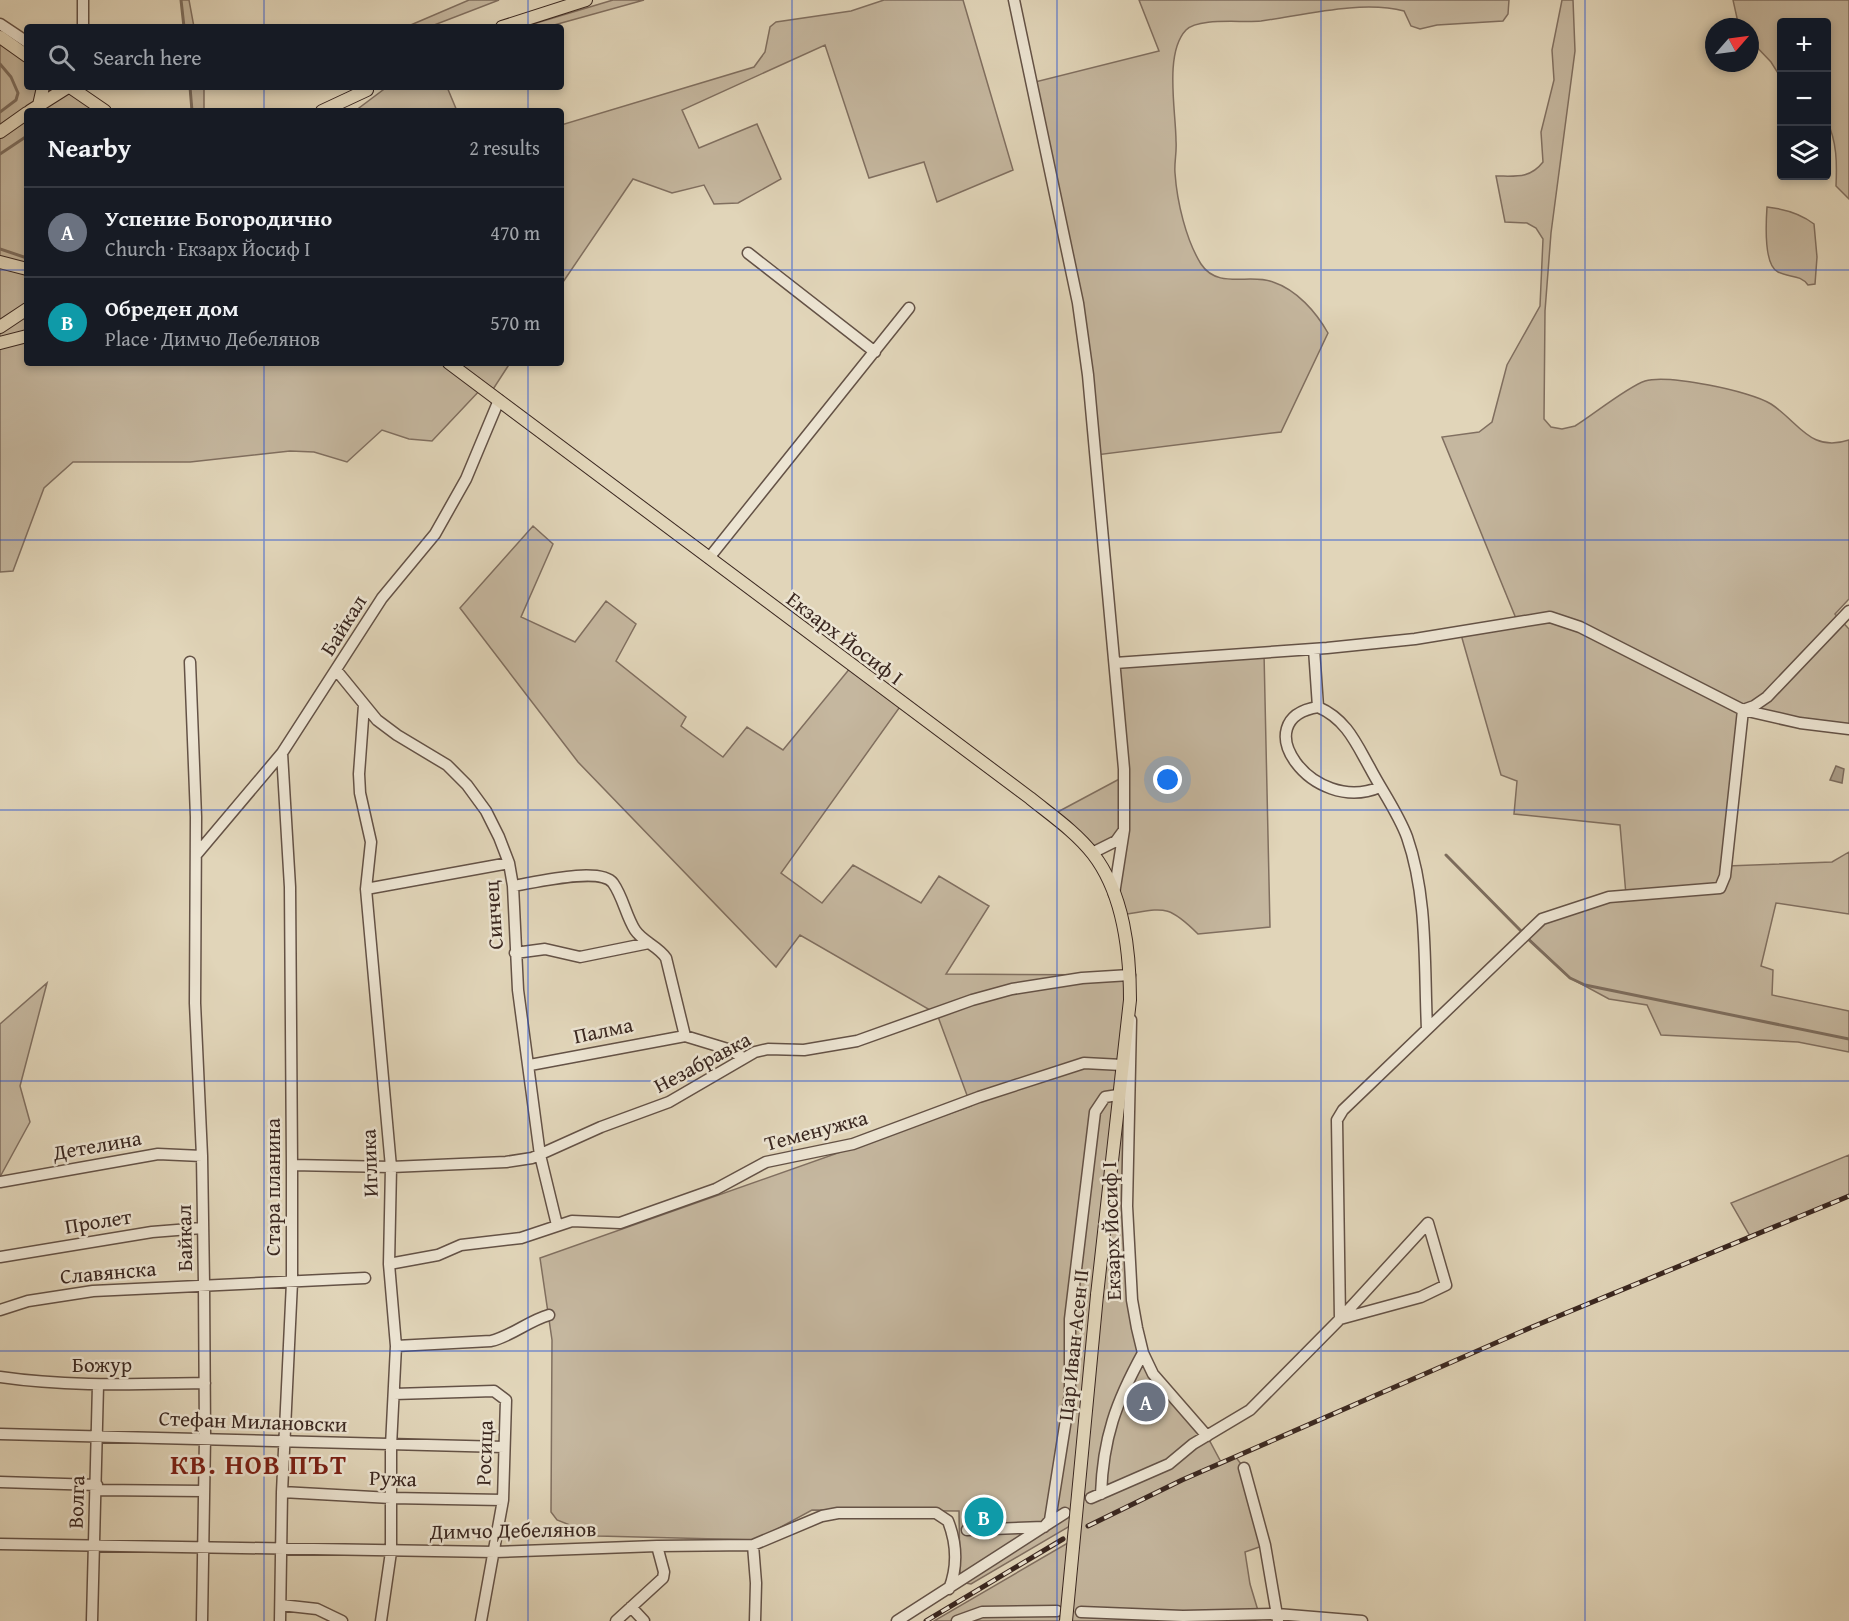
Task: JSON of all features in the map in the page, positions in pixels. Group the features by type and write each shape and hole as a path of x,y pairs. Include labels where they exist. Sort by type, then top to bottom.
{"main road":[{"path":"511,24 586,0"},
{"path":"0,38 24,54"},
{"path":"33,108 42,90"},
{"path":"35,108 64,90"},
{"path":"74,90 100,108"},
{"path":"329,108 368,90"},
{"path":"339,108 368,90"},
{"path":"0,132 24,116"},
{"path":"0,262 24,268"},
{"path":"0,327 24,311"},
{"path":"0,344 24,337"},
{"name":"Екзарх Йосиф I","path":"453,366 1030,798 1092,853 1114,894 1125,933 1130,975 1130,1000 1121,1069"},
{"name":"Цар Иван Асен II","path":"1066,1621 1121,1069"}],"street":[{"path":"83,0 83,24"},
{"path":"1014,0 1078,303 1088,375 1124,769 1124,830 1114,894"},
{"path":"0,24 24,40"},
{"path":"748,254 875,352"},
{"path":"709,558 909,308"},
{"name":"Байкал","path":"196,855 282,753 338,671 382,598 435,534 466,479 499,400"},
{"path":"1743,710 1767,697 1849,611"},
{"path":"1115,663 1314,649 1415,639 1550,617 1580,627 1743,710 1800,723 1849,729"},
{"path":"1314,649 1318,707"},
{"name":"Байкал","path":"190,662 196,855 195,1003 202,1156 204,1284 205,1437 202,1621"},
{"name":"Синчец","path":"338,671 377,720 397,735 447,765 467,785 486,812 509,863 513,886 515,953 540,1155 557,1225"},
{"name":"Иглика","path":"364,705 359,774 360,793 371,842 366,890 391,1167 389,1264 396,1346 391,1446 391,1552 381,1621"},
{"path":"1380,788 1358,794 1307,777 1298,768 1287,746 1289,727 1302,712 1318,707 1341,720 1380,788 1407,838 1416,875 1423,927 1426,1029"},
{"path":"1340,1319 1337,1120 1426,1029 1532,928 1554,913 1609,897 1714,890 1724,884 1743,710"},
{"name":"Стара планина","path":"280,1621 282,1492 292,1282 290,887 282,753"},
{"path":"1092,853 1116,841 1124,830"},
{"path":"366,890 509,863"},
{"path":"513,886 582,876 606,877 613,883 636,931 662,951 666,958 685,1036 731,1050 743,1058"},
{"path":"515,953 545,950 580,957 649,942"},
{"name":"Незабравка","path":"292,1165 391,1167 506,1162 540,1155 601,1127 669,1102 743,1058 768,1049 804,1050 857,1041 972,1000 1012,989 1082,978 1130,975"},
{"name":"Екзарх Йосиф I","path":"1130,1000 1133,1037 1127,1206 1132,1300 1143,1353 1153,1374 1207,1436"},
{"name":"Палма","path":"530,1065 685,1036"},
{"name":"Теменужка","path":"557,1225 572,1221 609,1224 629,1220 716,1189 766,1162 853,1144 979,1097 1084,1063 1121,1069"},
{"path":"1044,1527 1054,1508 1070,1394 1070,1319 1095,1112 1105,1096 1118,1095"},
{"name":"Детелина","path":"0,1182 158,1154 202,1156"},
{"path":"1106,1208 1127,1206"},
{"path":"1143,1353 1123,1389 1106,1438 1096,1496 1169,1464 1193,1444 1250,1410 1340,1319 1428,1223 1446,1285 1421,1297 1340,1319"},
{"path":"389,1264 438,1256 461,1245 521,1238 557,1225"},
{"name":"Пролет","path":"0,1257 152,1232 202,1228"},
{"name":"Славянска","path":"0,1310 28,1301 82,1292 204,1284 365,1278"},
{"path":"396,1346 491,1341 549,1315"},
{"name":"Божур","path":"0,1377 37,1382 98,1385 205,1383"},
{"name":"Волга","path":"92,1621 99,1436 98,1385"},
{"name":"Росица","path":"394,1394 500,1393 506,1400 503,1500 481,1621"},
{"name":"Стефан Милановски","path":"0,1434 205,1437 391,1446 504,1448"},
{"path":"1244,1468 1265,1545 1278,1618"},
{"path":"0,1482 204,1491"},
{"name":"Ружа","path":"282,1492 391,1498 503,1500"},
{"name":"Димчо Дебелянов","path":"0,1544 94,1544 391,1552 495,1552 753,1545 822,1516 936,1513 948,1521 955,1549 954,1574 949,1589"},
{"path":"897,1621 1065,1514"},
{"path":"967,1530 1044,1527"},
{"path":"753,1545 756,1583 755,1621"},
{"path":"616,1621 663,1578 664,1572 657,1546"},
{"path":"281,1605 317,1609 342,1621"},
{"path":"631,1607 644,1621"},
{"path":"957,1621 982,1611 1057,1611"},
{"path":"1081,1612 1120,1617 1362,1621"}],"shaded area":[{"path":"181,0 189,0 193,24 184,24"},
{"path":"469,0 499,0 437,24 413,24"},
{"path":"613,0 644,0 558,24 533,24"},
{"path":"884,0 963,0 1013,170 937,202 924,162 869,178 825,45 682,110 699,148 757,124 781,179 738,203 714,204 704,185 672,193 633,179 564,281 564,124 754,67 765,52 770,27 776,22 851,11"},
{"path":"1139,0 1509,0 1508,14 1503,21 1437,25 1420,29 1411,26 1404,11 1370,7 1261,21 1200,23 1186,30 1179,40 1175,53 1173,99 1178,196 1191,244 1201,264 1216,277 1264,280 1290,290 1312,310 1328,333 1281,432 1096,455 1088,375 1031,83 1159,51"},
{"path":"1562,0 1573,0 1575,51 1551,233 1545,311 1544,419 1551,427 1562,429 1575,426 1638,384 1656,379 1671,380 1728,389 1761,399 1781,411 1806,434 1815,439 1836,443 1849,440 1849,599 1835,614 1849,629 1849,729 1743,710 1727,866 1832,862 1849,852 1849,914 1776,903 1761,966 1773,970 1772,995 1849,1011 1849,1052 1798,1042 1661,1035 1647,1005 1609,999 1570,978 1525,935 1532,928 1626,895 1620,825 1514,814 1517,781 1501,775 1460,631 1517,621 1442,437 1479,432 1492,422 1507,365 1540,306 1543,239 1536,228 1527,223 1505,222 1496,176 1527,174 1543,162 1541,132 1554,80 1552,50"},
{"path":"1733,0 1849,0 1849,199 1836,186 1836,153 1831,132 1831,18 1777,18 1777,72 1759,49 1759,18 1737,18"},
{"path":"4,41 24,54 24,90 74,90 101,108 24,108 24,366 508,366 490,394 482,388 432,441 409,439 382,430 347,462 314,452 290,451 190,462 73,462 44,488 13,571 0,572 0,46"},
{"path":"190,90 204,90 204,108 192,108"},
{"path":"383,90 448,90 456,108 359,108"},
{"path":"1767,207 1792,212 1814,224 1817,257 1815,284 1808,285 1801,279 1782,274 1773,268 1766,243"},
{"path":"533,526 553,544 521,617 575,642 606,601 636,624 616,661 686,717 681,726 723,757 747,727 783,750 851,667 902,704 781,873 822,903 853,865 921,903 939,876 989,906 946,974 1130,975 1127,1206 1143,1353 1207,1436 1221,1462 1235,1456 1244,1468 1265,1545 1245,1552 1250,1584 1259,1614 1255,1621 934,1621 1073,1540 1075,1523 971,1584 960,1582 959,1511 812,1510 757,1540 598,1536 557,1520 551,1512 552,1340 540,1258 971,1106 937,1014 800,935 776,967 578,762 460,608"},
{"path":"1264,653 1270,927 1198,934 1171,912 1163,910 1120,915 1114,894 1124,832 1092,853 1052,815 1125,776 1115,663"},
{"path":"1836,766 1844,769 1842,783 1830,780"},
{"path":"47,983 20,1086 30,1122 0,1177 0,1024"},
{"path":"1849,1155 1849,1196 1750,1236 1731,1203"}],"waterway":[{"path":"181,0 184,24"},
{"path":"0,64 11,77 18,93 16,100 0,112"},
{"path":"190,90 192,108"},
{"path":"0,154 24,138"},
{"path":"0,249 24,257"},
{"path":"1446,855 1523,933"},
{"path":"1527,938 1570,978 1585,985 1849,1039"}],"railway":[{"path":"1088,1526 1182,1480 1532,1327 1849,1196"},
{"path":"926,1621 1063,1539"}],"place":[{"name":"Успение Богородично","path":"1146,1402"},
{"name":"Обреден дом","path":"984,1517"}],"district":[{"name":"КВ. НОВ ПЪТ","path":"259,1464"}]}
